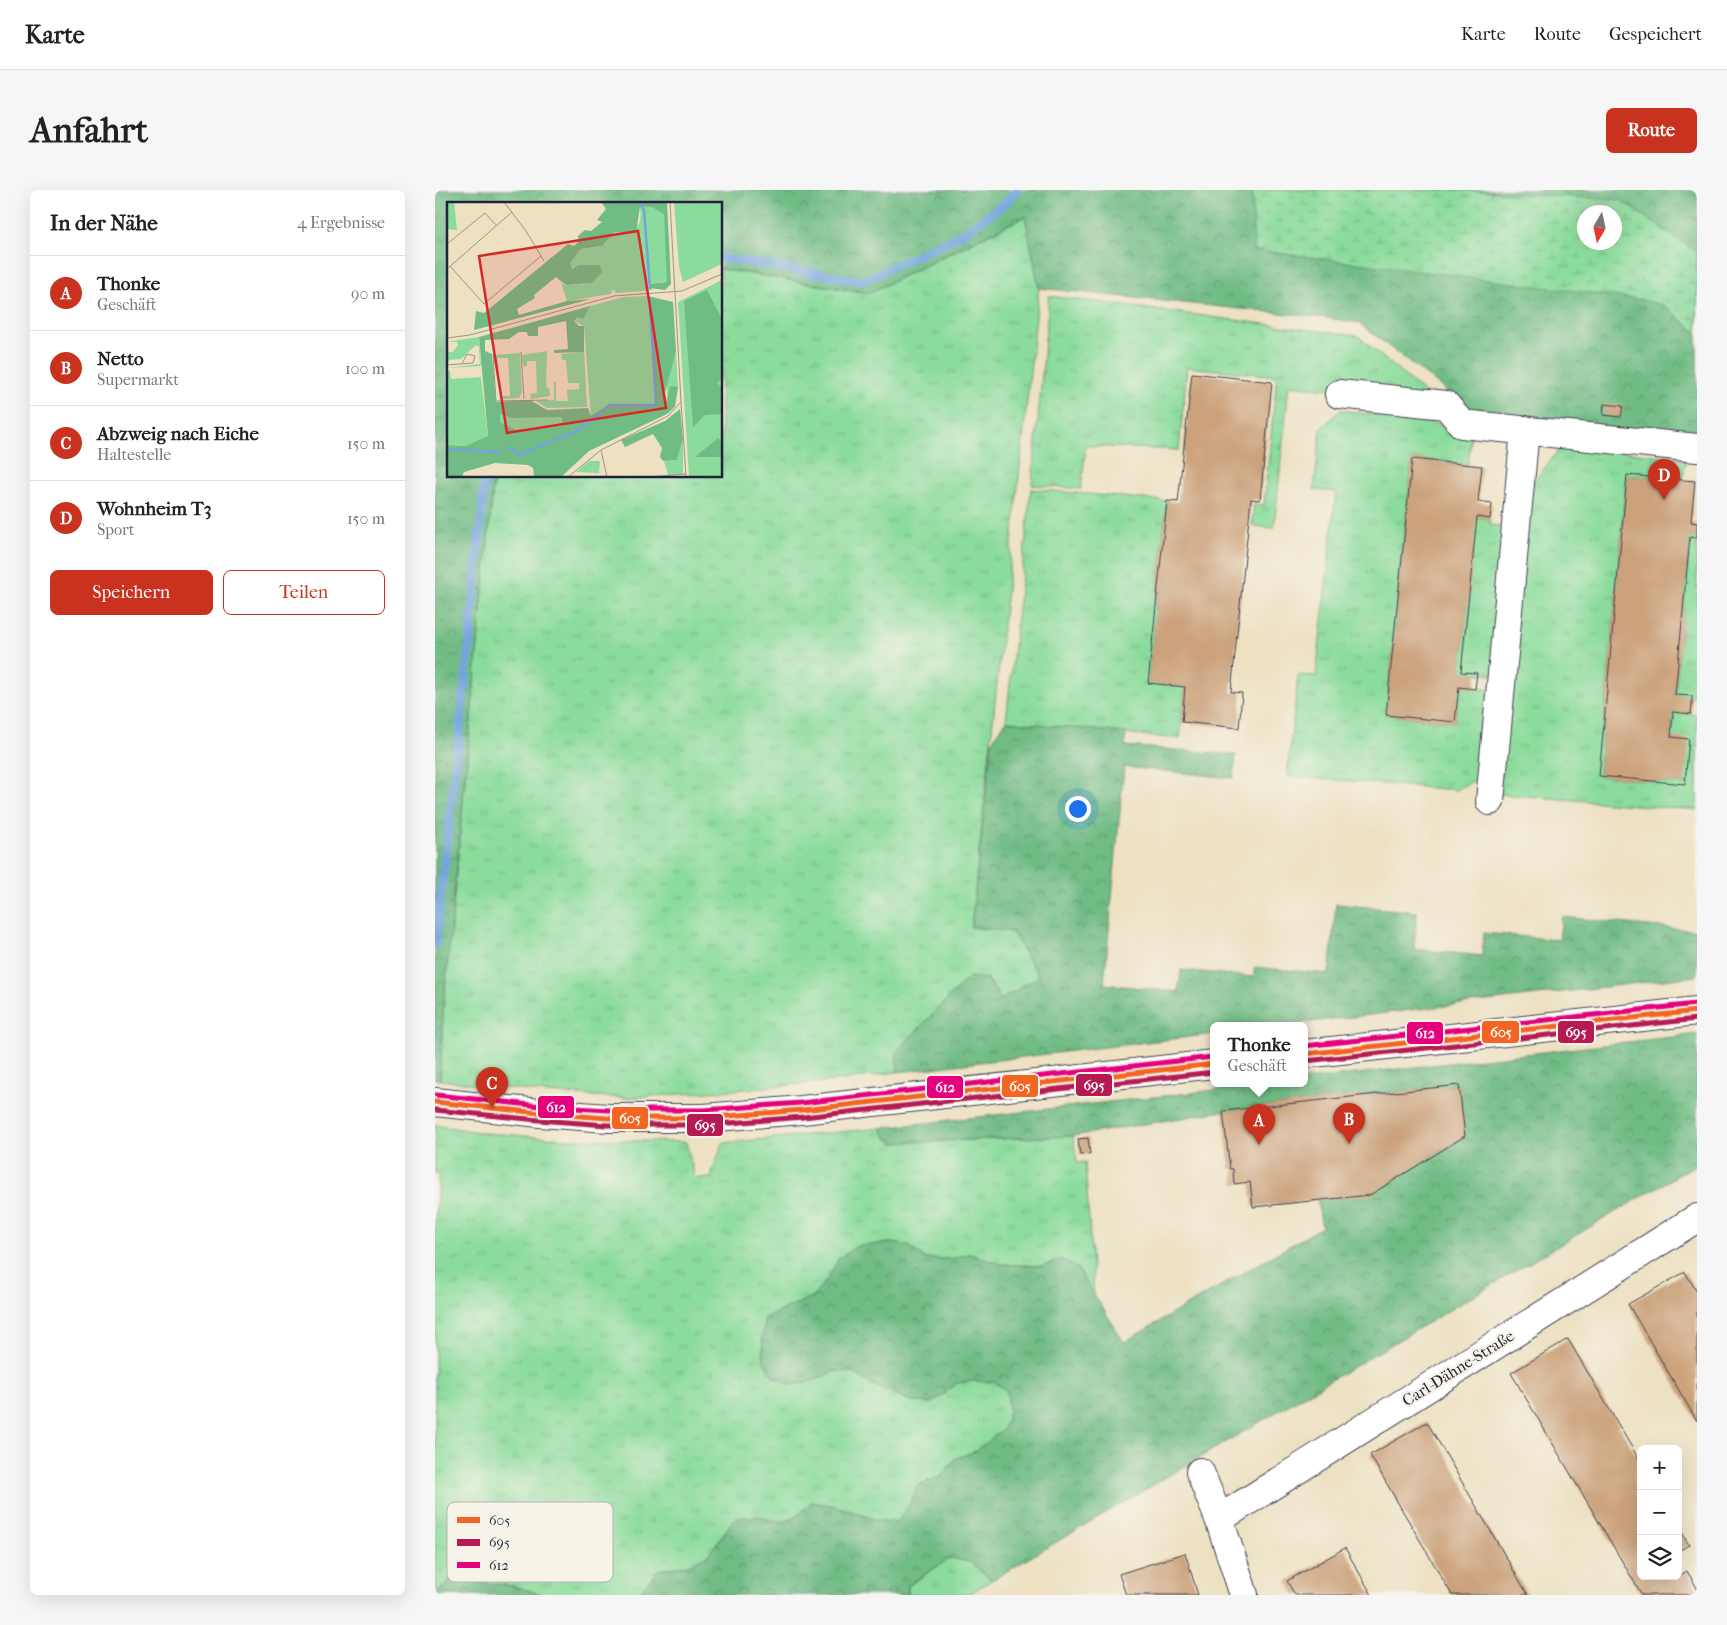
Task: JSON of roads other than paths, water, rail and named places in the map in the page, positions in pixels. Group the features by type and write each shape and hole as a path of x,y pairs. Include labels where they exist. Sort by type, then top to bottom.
{"street":[{"path":"1339,394 1446,405 1462,424 1697,448"},
{"path":"1489,801 1525,430"},
{"path":"1308,1054 1697,1011"},
{"path":"435,1102 608,1118 705,1118 811,1109 1210,1064"},
{"name":"Carl-Dähne-Straße","path":"1219,1519 1697,1218"},
{"path":"1201,1472 1244,1595"}],"waterway":[{"path":"723,258 863,281 960,235 1006,203 1017,190"},
{"path":"435,945 469,647 485,478"}],"place":[{"name":"Wohnheim T3","path":"1664,500"},
{"name":"Abzweig nach Eiche","path":"492,1108"},
{"name":"Netto","path":"1349,1144"},
{"name":"Thonke","path":"1259,1145"}]}
